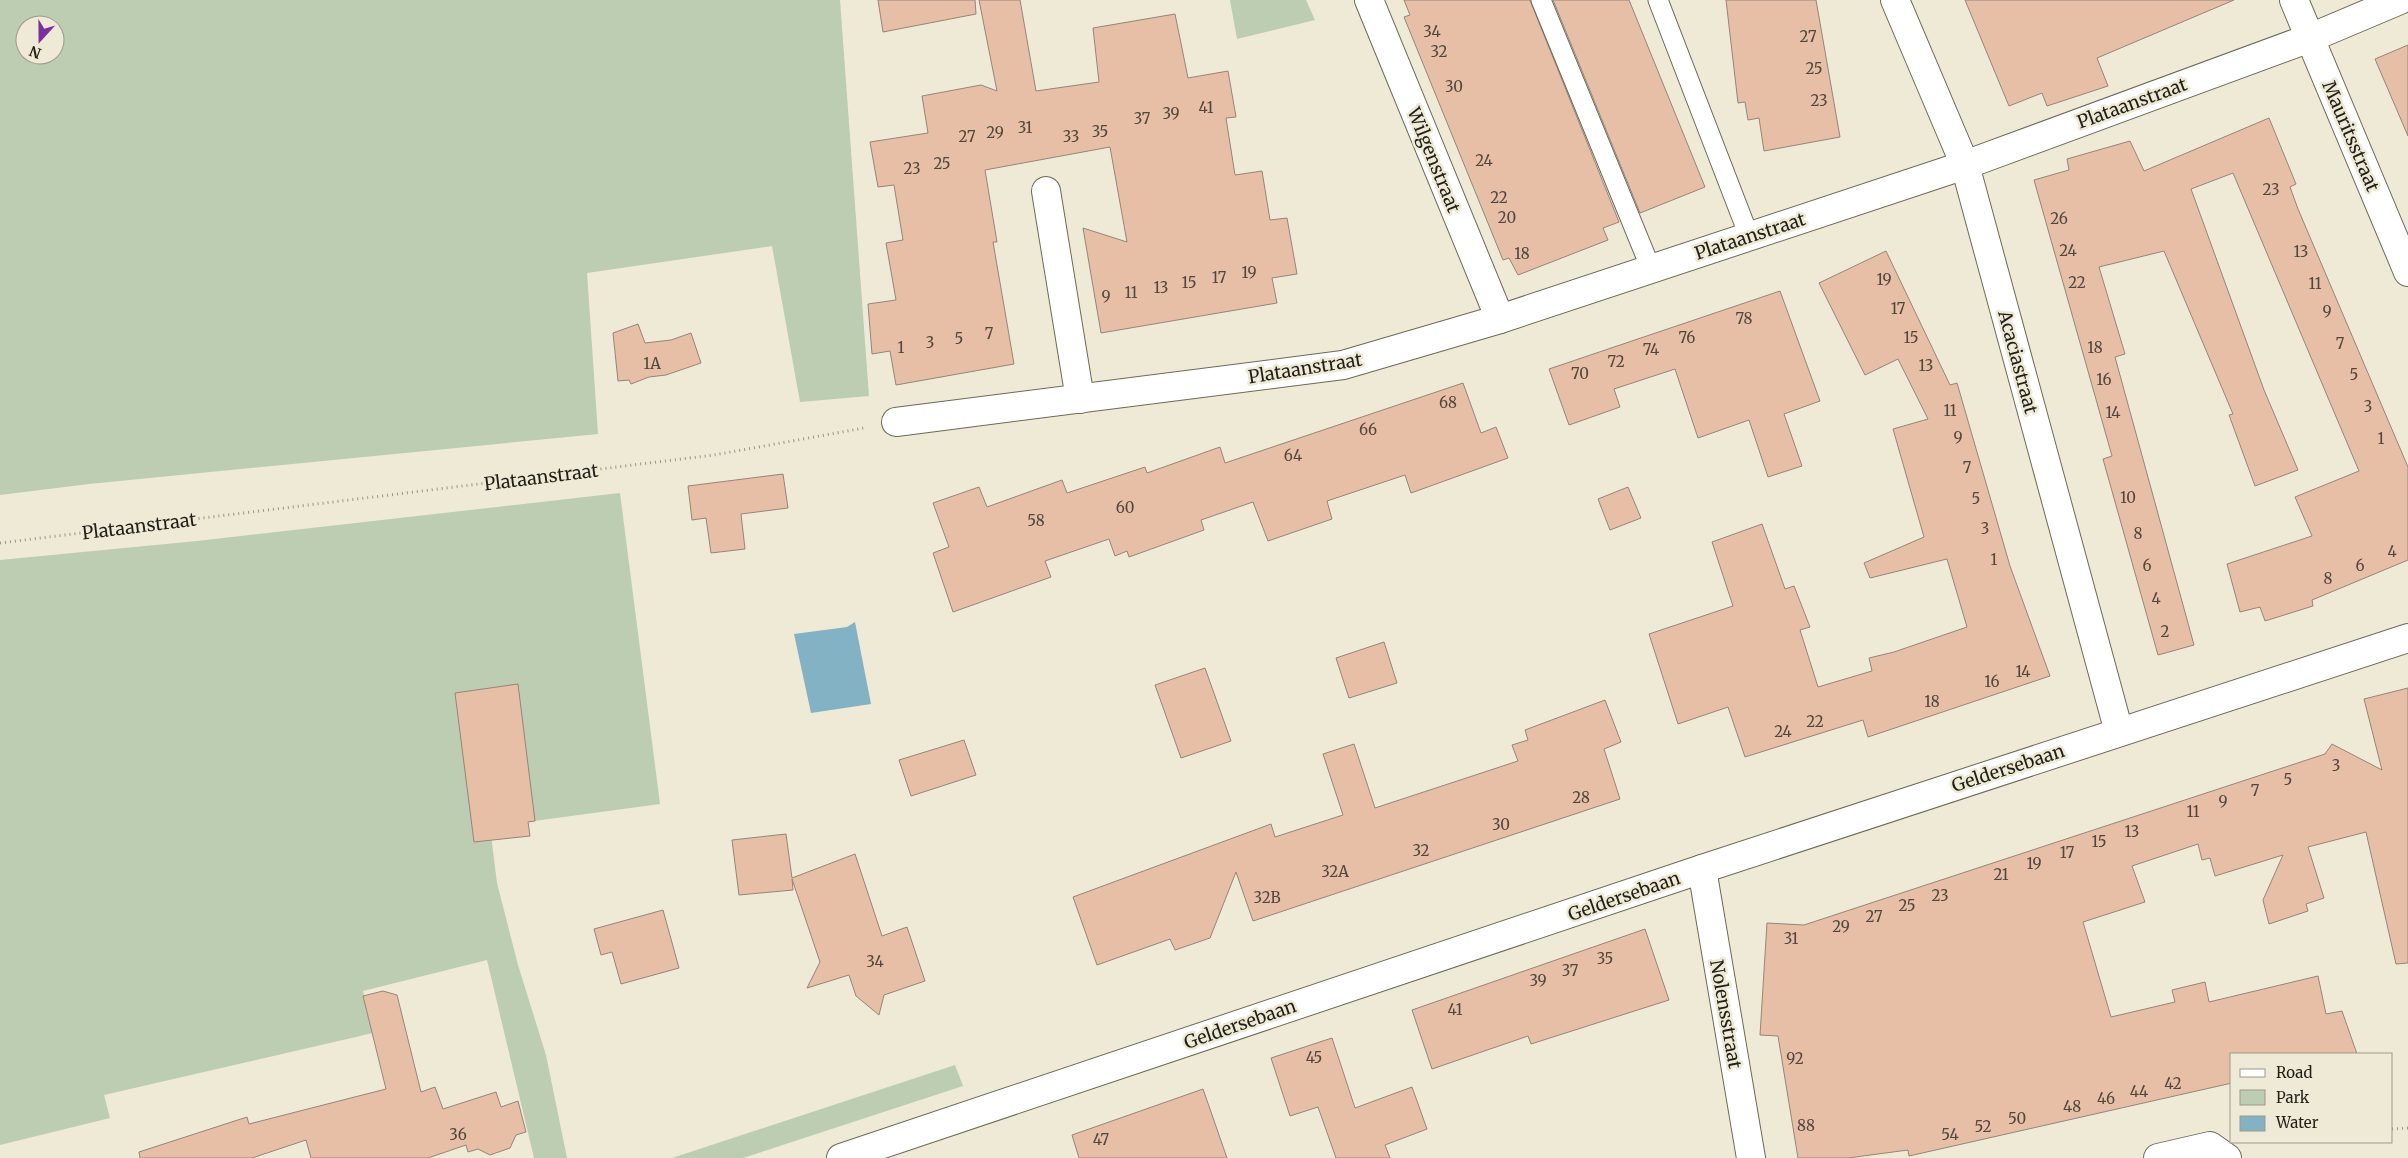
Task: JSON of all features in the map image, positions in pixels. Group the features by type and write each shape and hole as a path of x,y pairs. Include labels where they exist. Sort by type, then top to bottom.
{"street":[{"name":"Wilgenstraat","path":"1369,0 1500,320"},
{"name":"Acaciastraat","path":"1895,0 1965,165 2118,732"},
{"name":"Mauritsstraat","path":"2294,0 2408,272"},
{"name":"Plataanstraat","path":"896,422 1343,365 1500,320 1965,165 2310,38 2400,0"},
{"path":"1046,191 1080,399"},
{"name":"Geldersebaan","path":"841,1158 1702,869 2408,638"},
{"name":"Nolensstraat","path":"1702,869 1751,1158"},
{"path":"2158,1158 2210,1146 2227,1158"}],"lane":[{"path":"1542,0 1651,269"},
{"path":"1658,0 1749,236"}],"path":[{"name":"Plataanstraat","path":"0,543 714,455 896,422"},
{"path":"2393,1129 2408,1128"}],"green space":[{"path":"0,0 840,0 869,396 800,402 772,246 587,273 598,434 89,484 0,495"},
{"path":"1230,0 1306,0 1315,20 1237,39"},
{"path":"620,493 660,804 490,827 497,883 518,965 546,1055 567,1158 534,1158 487,960 363,991 373,1033 104,1095 110,1118 0,1145 0,560 197,541"},
{"path":"955,1065 963,1086 743,1158 672,1158"}],"water":[{"path":"855,622 871,704 811,713 794,634 847,627"}],"building":[{"path":"878,0 975,0 976,14 883,32"},
{"path":"979,0 1020,0 1036,91 1099,82 1093,28 1175,14 1188,78 1228,71 1236,117 1226,118 1235,175 1262,171 1270,220 1287,218 1297,274 1272,278 1277,303 1101,333 1083,228 1127,242 1110,147 985,170 997,242 993,242 1014,364 896,385 890,351 872,354 868,304 896,300 886,243 903,240 894,185 878,187 870,142 928,133 922,96 981,85 997,91"},
{"path":"1404,0 1530,0 1619,222 1603,228 1608,240 1518,275 1509,258 1503,260 1404,17 1410,15"},
{"path":"1553,0 1629,0 1705,187 1640,213"},
{"path":"1726,0 1816,0 1840,137 1764,151 1759,118 1748,120 1745,102 1738,103"},
{"path":"1965,0 2234,0 2097,58 2108,86 2047,106 2042,93 2009,106"},
{"path":"2408,45 2408,136 2375,59"},
{"path":"2269,118 2296,184 2290,187 2298,209 2408,467 2408,560 2312,600 2313,606 2265,621 2260,607 2240,612 2227,564 2312,536 2295,497 2359,471 2233,173 2191,189 2264,390 2298,470 2255,486 2229,415 2233,414 2164,251 2099,267 2125,354 2115,357 2194,645 2158,655 2103,459 2112,456 2034,180 2069,170 2067,159 2130,141 2144,171"},
{"path":"1886,251 1950,385 1957,383 2010,566 2050,676 1868,737 1863,720 1745,757 1728,707 1678,724 1649,634 1733,606 1712,542 1762,524 1785,589 1794,586 1810,627 1800,630 1818,687 1872,671 1869,658 1894,652 1967,627 1947,559 1870,578 1864,563 1924,537 1893,429 1928,419 1898,359 1865,375 1819,283"},
{"path":"1780,291 1820,401 1784,414 1802,466 1768,477 1749,420 1698,438 1675,369 1614,389 1620,407 1569,425 1549,369"},
{"path":"638,324 645,343 671,340 691,333 701,363 666,375 649,377 631,384 629,380 618,381 613,333"},
{"path":"1463,383 1481,433 1496,427 1508,458 1411,493 1405,475 1327,501 1332,519 1268,541 1253,502 1201,520 1204,530 1129,557 1127,551 1115,556 1109,539 1045,561 1051,577 953,612 933,553 949,547 933,503 979,487 987,507 1062,480 1067,493 1145,467 1147,473 1220,447 1225,463"},
{"path":"783,474 788,508 741,514 745,549 711,553 706,518 692,520 688,486"},
{"path":"1628,487 1641,518 1610,530 1598,499"},
{"path":"1384,642 1397,683 1349,698 1336,658"},
{"path":"1205,668 1231,741 1181,758 1155,685"},
{"path":"518,684 535,821 528,822 530,836 474,842 455,693"},
{"path":"2408,688 2408,963 2396,964 2366,832 2308,847 2324,898 2306,904 2308,911 2269,924 2263,900 2283,855 2215,876 2210,858 2202,860 2198,844 2132,866 2145,902 2083,922 2111,1017 2175,1002 2172,990 2205,982 2209,1002 2318,976 2326,1014 2342,1011 2357,1053 2230,1053 2230,1083 1909,1156 1908,1150 1848,1158 1798,1158 1778,1036 1760,1035 1767,923 1804,925 2325,754 2332,744 2382,770 2364,699"},
{"path":"1605,700 1621,742 1604,749 1620,799 1253,921 1236,872 1210,938 1175,950 1170,939 1097,965 1073,897 1271,824 1275,837 1343,815 1323,754 1354,744 1375,808 1518,761 1512,745 1528,740 1525,730"},
{"path":"964,740 976,775 911,796 899,760"},
{"path":"786,834 792,878 855,854 882,936 907,927 925,981 884,995 879,1015 856,996 849,975 807,988 820,962 792,879 793,890 739,895 732,840"},
{"path":"663,910 679,968 621,984 612,952 601,955 594,929"},
{"path":"1645,929 1669,1000 1531,1044 1528,1036 1432,1069 1412,1010"},
{"path":"383,991 397,995 421,1092 435,1087 443,1109 496,1092 501,1107 518,1101 526,1132 516,1135 510,1148 490,1155 478,1149 468,1152 466,1145 428,1158 311,1158 306,1140 252,1158 140,1158 139,1152 247,1117 249,1124 386,1089 363,996"},
{"path":"1332,1038 1355,1108 1412,1087 1427,1129 1385,1145 1390,1158 1336,1158 1318,1107 1290,1116 1271,1058"},
{"path":"1203,1089 1227,1158 1079,1158 1072,1135"}]}
